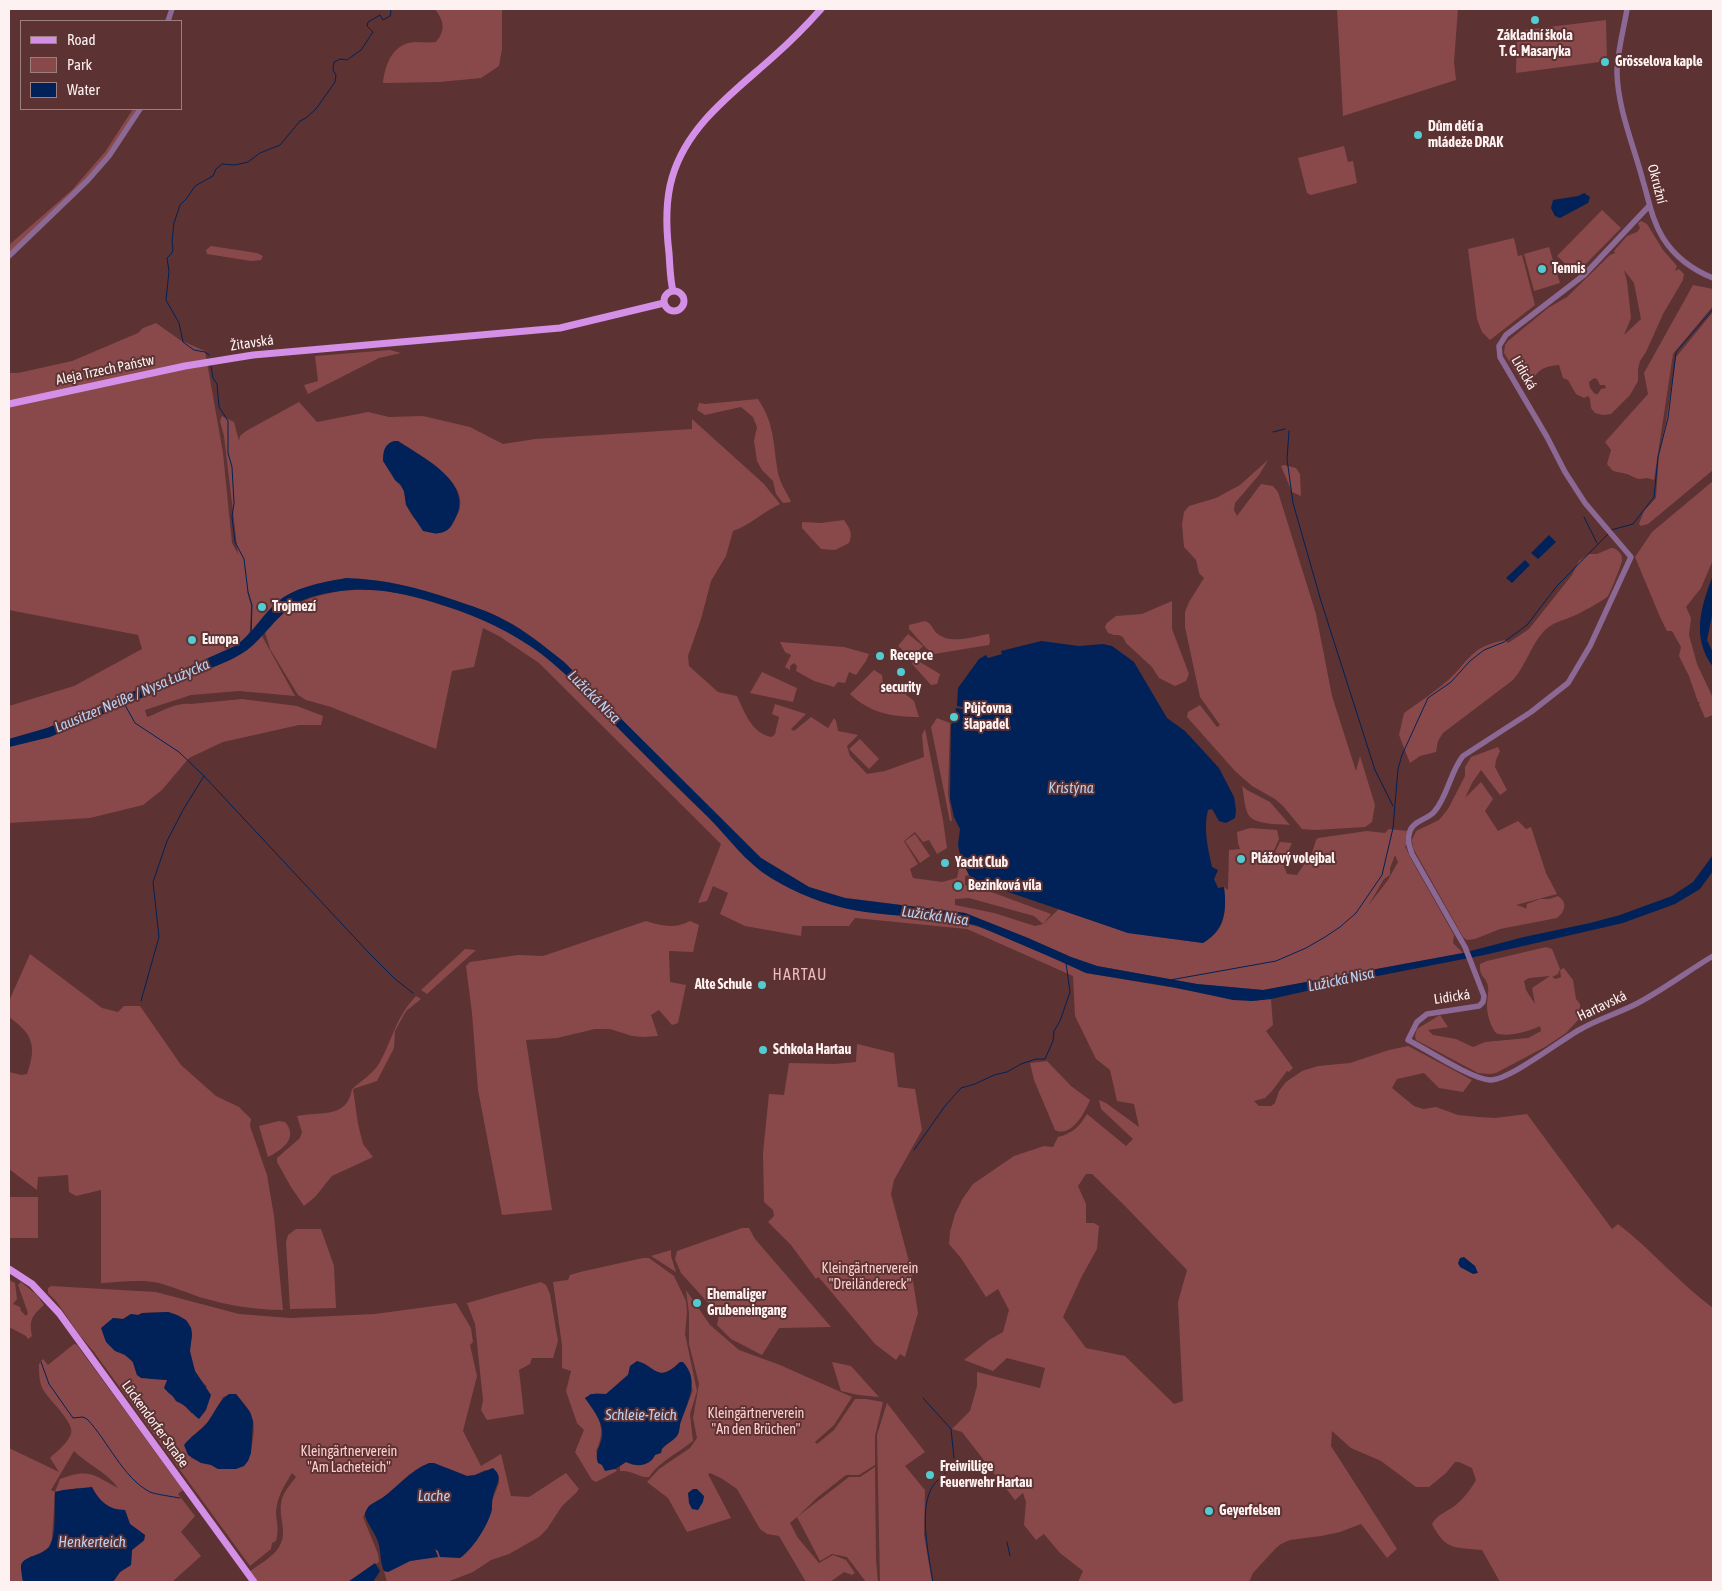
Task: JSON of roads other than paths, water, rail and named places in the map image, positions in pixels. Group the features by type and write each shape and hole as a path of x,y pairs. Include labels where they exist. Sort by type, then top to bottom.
{"main road":[{"path":"673,291 668,247 667,207 672,177 682,153 690,139 714,110 792,39 821,9"},
{"path":"673,291 683,296 684,302 678,310 673,311 666,308 664,303 666,295 673,291"},
{"name":"Žitavská","path":"208,362 271,352 560,328 664,303"},
{"name":"Aleja Trzech Państw","path":"9,404 208,362"},
{"name":"Lückendorfer Straße","path":"9,1269 32,1284 59,1313 254,1582"}],"street":[{"name":"Okružní","path":"1627,9 1617,72 1624,114 1649,206 1656,225 1668,245 1679,257 1697,271 1713,278"},
{"path":"9,256 88,180 109,156 139,110"},
{"name":"Lidická","path":"1408,1040 1417,1022 1427,1014 1479,1006 1484,1002 1484,996 1464,947 1412,854 1408,842 1410,831 1434,812 1457,764 1463,756 1531,712 1568,683 1590,646 1631,557 1585,503 1500,357 1499,346 1506,335 1584,275 1649,206"},
{"name":"Hartavská","path":"1408,1040 1469,1073 1490,1080 1500,1078 1580,1030 1637,1004 1713,956"}],"water":[{"path":"1584,193 1590,197 1588,203 1560,218 1555,216 1551,208 1553,200 1578,196"},
{"path":"398,441 422,456 445,474 454,485 459,496 459,509 453,523 444,532 423,531 406,505 404,491 383,461 385,449 388,444"},
{"path":"1549,535 1556,542 1538,559 1531,553"},
{"path":"1525,560 1530,565 1512,583 1506,578"},
{"path":"1713,575 1713,611 1707,640 1713,653 1713,667 1706,656 1702,644 1700,622"},
{"path":"346,578 388,582 441,596 492,614 528,634 564,662 761,858 809,887 845,898 965,913 1097,966 1197,984 1263,990 1463,953 1524,937 1590,923 1620,915 1672,896 1693,882 1713,855 1713,871 1700,889 1675,904 1623,923 1484,955 1271,999 1233,1000 1172,987 1086,973 978,926 948,919 877,914 843,908 811,898 771,878 746,858 709,818 577,686 542,654 483,620 433,602 402,594 372,590 327,593 301,601 278,618 252,646 230,660 50,737 9,747 9,739 47,728 83,714 235,646 250,633 272,607 297,590"},
{"name":"Kristýna","path":"1041,641 1079,646 1103,644 1112,646 1134,662 1167,718 1185,731 1219,768 1234,797 1236,810 1235,818 1226,823 1219,821 1212,809 1208,810 1206,831 1208,846 1212,867 1218,870 1214,879 1218,888 1224,887 1225,904 1220,926 1203,943 1128,933 979,882 969,875 961,859 958,845 960,829 954,817 950,799 951,725 955,719 956,708 969,710 968,708 957,706 958,688 979,659 986,655 988,658 1002,654 1001,651"},
{"path":"1464,1257 1475,1266 1478,1273 1473,1274 1460,1267 1458,1263 1460,1258"},
{"path":"168,1312 186,1320 191,1328 190,1351 195,1371 211,1395 206,1410 199,1419 176,1401 164,1388 167,1380 141,1378 137,1375 133,1362 125,1355 115,1351 106,1342 101,1328 113,1318 123,1319 131,1314"},
{"name":"Schleie-Teich","path":"637,1361 662,1373 683,1362 691,1376 692,1383 689,1398 678,1434 662,1449 661,1453 655,1455 646,1464 634,1465 626,1462 615,1469 605,1471 602,1465 598,1463 597,1456 602,1437 601,1426 585,1398 591,1394 606,1394 628,1375 630,1366"},
{"path":"229,1394 236,1394 250,1412 253,1422 251,1453 244,1466 236,1469 218,1469 201,1463 188,1455 184,1445 207,1423 219,1403"},
{"name":"Lache","path":"429,1463 434,1463 467,1476 493,1468 496,1471 499,1477 488,1522 475,1542 460,1558 440,1557 435,1549 438,1557 410,1561 388,1572 384,1571 378,1541 365,1513 370,1505 388,1494 415,1470"},
{"name":"Henkerteich","path":"92,1487 105,1504 119,1510 125,1510 130,1524 145,1535 144,1540 132,1550 131,1565 120,1572 113,1582 23,1582 22,1563 28,1558 46,1550 52,1542 55,1492"},
{"path":"693,1489 697,1489 704,1496 698,1510 692,1509 689,1503 688,1493"},
{"path":"375,1563 380,1571 373,1582 348,1582"}],"waterway":[{"path":"209,355 205,352 194,350 183,342 179,323 166,300 169,271 167,258 173,249 174,223 180,205 195,186 213,176 216,169 222,164 235,165 248,162 260,153 280,145 300,121 316,109 335,82 334,62 340,59 347,60 361,50 373,32 367,26 368,22 380,15 383,20 390,16 390,9"},
{"path":"1611,530 1633,524 1654,497 1658,457 1668,418 1676,352 1713,309"},
{"path":"211,366 213,378 217,384 219,407 228,421 228,453 232,467 234,503 232,517 235,542 244,559 248,592 252,605 251,632"},
{"path":"1273,432 1285,429"},
{"path":"1289,431 1287,459 1293,503 1321,601 1375,770 1393,806"},
{"path":"1584,517 1597,543"},
{"path":"1170,980 1276,961 1306,948 1325,937 1356,913 1382,875 1393,828 1398,769 1402,755 1428,698 1451,682 1470,661 1484,650 1504,642 1527,625 1557,586 1608,534"},
{"name":"Lausitzer Neiße / Nysa Łużycka","path":"125,705 135,723 179,752 204,776 369,953 395,979 413,993"},
{"path":"141,1001 159,937 153,882 167,841 204,776"},
{"path":"914,1150 945,1106 961,1088 1007,1072 1021,1064 1036,1059 1045,1059 1070,992 1066,963"},
{"path":"41,1362 49,1384 73,1418 83,1417 87,1419 124,1469 140,1486 150,1492 180,1498"},
{"path":"923,1398 951,1429 954,1458"},
{"path":"933,1582 925,1522 927,1499 931,1489 950,1466"},
{"path":"1007,1542 1010,1556"}],"place":[{"name":"Základní škola T. G. Masaryka","path":"1535,20"},
{"name":"Grösselova kaple","path":"1605,62"},
{"name":"Dům dětí a mládeže DRAK","path":"1418,135"},
{"name":"Tennis","path":"1542,269"},
{"name":"Trojmezí","path":"262,607"},
{"name":"Europa","path":"192,640"},
{"name":"Recepce","path":"880,656"},
{"name":"security","path":"901,672"},
{"name":"Půjčovna šlapadel","path":"954,717"},
{"name":"Plážový volejbal","path":"1241,859"},
{"name":"Yacht Club","path":"945,863"},
{"name":"Bezinková víla","path":"958,886"},
{"name":"Alte Schule","path":"762,985"},
{"name":"Schkola Hartau","path":"763,1050"},
{"name":"Ehemaliger Grubeneingang","path":"697,1303"},
{"name":"Freiwillige Feuerwehr Hartau","path":"930,1475"},
{"name":"Geyerfelsen","path":"1209,1511"}],"district":[{"name":"HARTAU","path":"800,975"}],"water label":[{"name":"Lužická Nisa","path":"594,697"},
{"name":"Lužická Nisa","path":"935,916"},
{"name":"Lužická Nisa","path":"1341,980"}],"park label":[{"name":"Kleingärtnerverein \"Dreiländereck\"","path":"870,1278"},
{"name":"Kleingärtnerverein \"An den Brüchen\"","path":"756,1422"},
{"name":"Kleingärtnerverein \"Am Lacheteich\"","path":"349,1460"}]}
